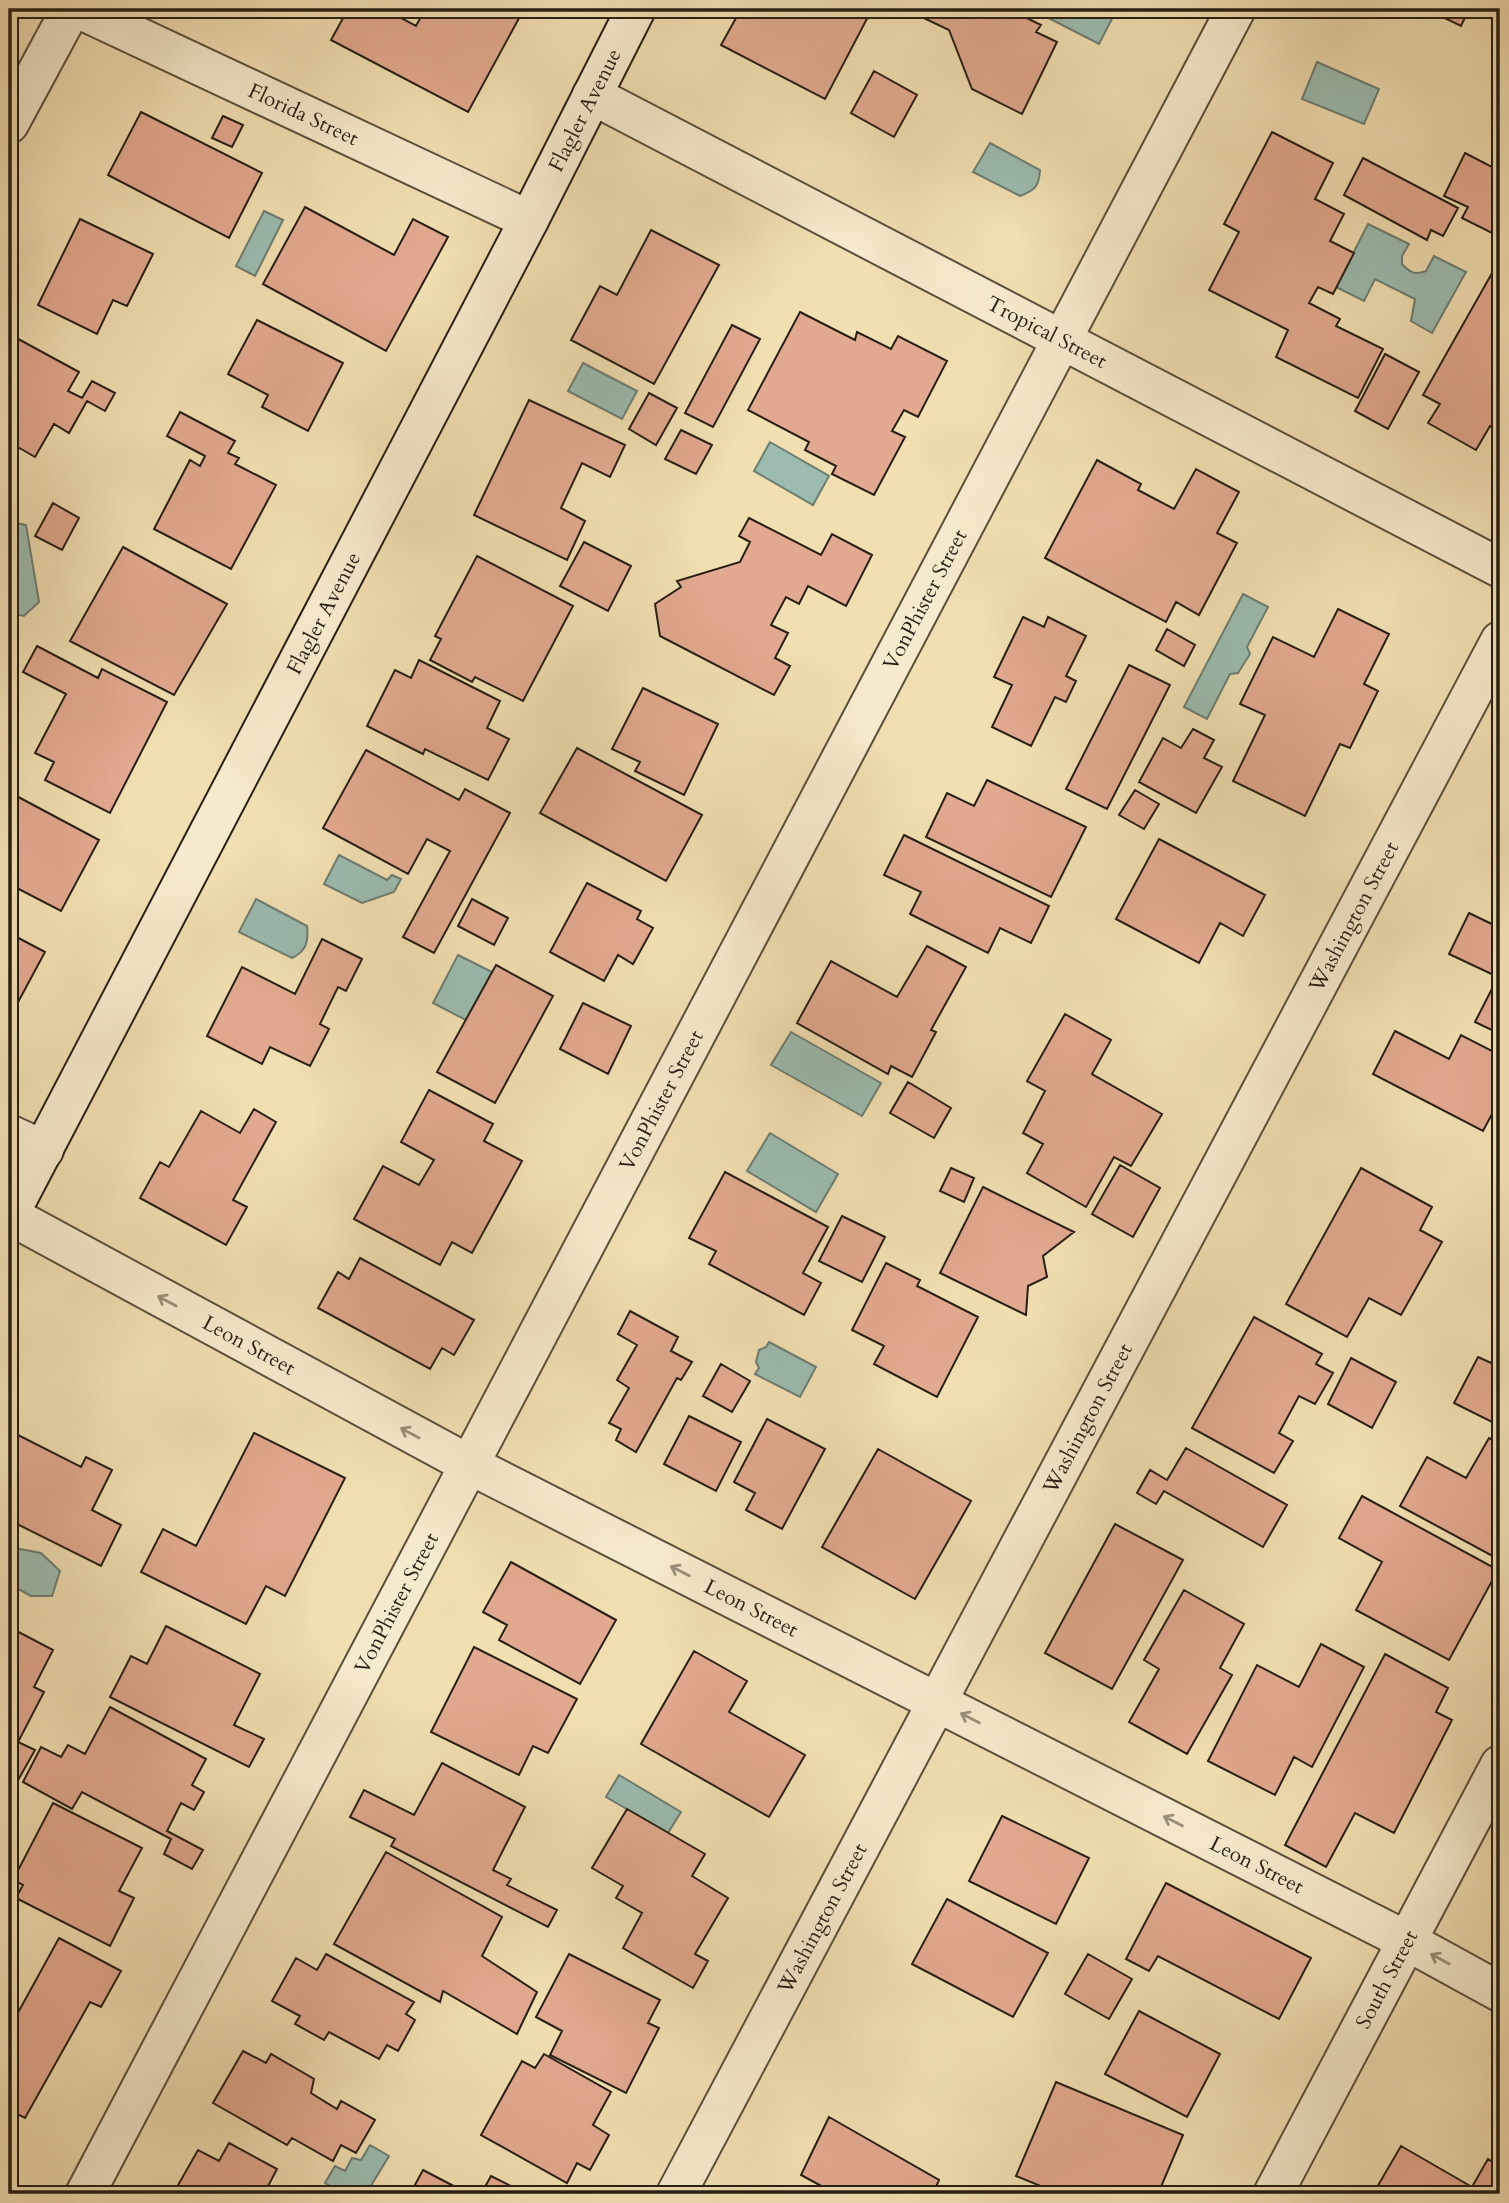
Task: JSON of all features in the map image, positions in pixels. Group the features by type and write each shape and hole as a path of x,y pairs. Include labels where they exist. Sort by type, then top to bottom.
{"street":[{"path":"9,124 71,9"},
{"name":"Florida Street","path":"79,9 529,220"},
{"name":"Flagler Avenue","path":"9,1215 529,220 636,9"},
{"name":"VonPhister Street","path":"85,2194 1060,338 1236,9"},
{"name":"Tropical Street","path":"592,95 1500,568"},
{"name":"Washington Street","path":"676,2194 1500,641"},
{"path":"9,1134 44,1150"},
{"name":"Leon Street","path":"9,1215 470,1465 936,1700 1407,1941 1500,1992"},
{"name":"South Street","path":"1273,2194 1500,1765"}],"shaded area":[{"path":"1031,9 1117,9 1099,44"},
{"path":"1317,62 1379,89 1364,124 1302,99"},
{"path":"990,143 1040,170 1035,187 1020,196 973,172"},
{"path":"264,211 283,220 255,276 236,266"},
{"path":"1368,224 1409,244 1402,256 1402,264 1410,271 1426,271 1434,256 1466,272 1432,333 1411,321 1415,299 1375,279 1364,301 1336,287"},
{"path":"583,363 637,391 622,419 568,391"},
{"path":"770,442 829,476 813,505 754,471"},
{"path":"12,522 26,525 39,602 24,616 9,613 9,528"},
{"path":"1243,594 1268,607 1247,647 1250,654 1238,673 1230,674 1207,719 1184,707"},
{"path":"339,855 387,880 392,875 401,879 394,892 362,903 324,884"},
{"path":"256,899 307,926 306,945 301,952 292,958 239,932"},
{"path":"458,955 492,972 466,1020 433,1003"},
{"path":"791,1032 881,1083 862,1116 771,1065"},
{"path":"770,1133 838,1174 816,1212 747,1171"},
{"path":"769,1342 816,1367 800,1397 755,1374 759,1368 756,1362 759,1350"},
{"path":"9,1547 41,1553 60,1571 52,1596 31,1596 9,1584"},
{"path":"619,1775 681,1812 668,1833 606,1797"},
{"path":"370,2145 389,2156 366,2194 344,2194 325,2183 335,2166 345,2171 352,2158 361,2160"}],"building":[{"path":"348,9 384,9 416,26 425,9 524,9 468,112 331,40"},
{"path":"741,9 863,9 870,13 825,99 721,45"},
{"path":"905,9 1015,9 1014,12 1041,25 1036,32 1057,42 1022,114 972,89 949,30"},
{"path":"1426,9 1469,9 1461,26"},
{"path":"874,71 917,95 894,137 851,113"},
{"path":"141,112 262,173 229,238 108,175"},
{"path":"223,116 243,125 232,147 212,138"},
{"path":"1272,132 1333,163 1315,199 1344,214 1330,241 1354,253 1333,294 1318,287 1309,303 1340,319 1336,326 1383,349 1358,398 1276,357 1288,330 1209,290 1239,232 1224,224"},
{"path":"1465,153 1500,171 1500,237 1462,218 1468,207 1444,196"},
{"path":"1363,158 1458,208 1443,236 1431,230 1427,240 1344,195"},
{"path":"305,207 394,255 413,219 448,237 386,351 263,284"},
{"path":"80,219 153,254 127,306 113,300 97,334 38,305"},
{"path":"651,230 719,265 654,384 571,340 600,286 617,295"},
{"path":"1500,259 1500,431 1490,426 1476,450 1428,423 1440,404 1423,395"},
{"path":"800,312 855,340 857,332 891,349 898,336 947,361 918,417 904,410 892,431 905,437 874,495 832,474 836,466 805,450 809,442 748,410"},
{"path":"257,320 343,363 308,431 262,407 268,395 228,374"},
{"path":"732,325 760,339 713,427 685,413"},
{"path":"9,334 79,372 68,391 82,398 92,381 115,393 105,411 87,401 69,433 54,424 35,457 9,442"},
{"path":"1385,354 1419,372 1388,429 1355,411"},
{"path":"649,393 677,408 656,445 629,429"},
{"path":"529,400 625,445 610,477 582,463 561,508 585,521 567,560 474,515"},
{"path":"180,412 235,441 228,453 239,458 235,464 276,485 231,569 154,529 190,460 200,466 205,456 167,436"},
{"path":"681,430 712,445 696,474 665,459"},
{"path":"1097,460 1141,484 1138,490 1174,509 1196,469 1239,492 1217,533 1237,543 1199,615 1176,602 1166,622 1045,558"},
{"path":"53,503 79,518 62,550 35,536"},
{"path":"749,518 821,555 832,534 872,555 846,606 808,586 799,604 786,597 771,625 788,633 775,658 790,666 774,695 660,636 655,604 681,587 677,581 740,562 750,542 739,536"},
{"path":"584,542 631,566 608,611 560,586"},
{"path":"123,547 227,604 174,695 70,641"},
{"path":"477,556 573,606 523,701 475,677 472,682 430,660 441,639 435,636"},
{"path":"1338,609 1389,634 1364,684 1378,691 1350,748 1340,744 1305,816 1233,781 1265,715 1240,704 1273,637 1314,657"},
{"path":"1023,617 1044,627 1048,617 1086,636 1066,676 1076,681 1066,702 1055,697 1031,746 992,727 1012,685 994,677"},
{"path":"1167,629 1195,645 1184,666 1156,650"},
{"path":"37,646 98,678 102,669 167,702 110,813 45,780 54,762 35,753 66,694 23,672"},
{"path":"419,660 500,701 487,728 509,739 488,780 425,749 423,754 367,726 395,670 411,678"},
{"path":"1129,665 1170,685 1107,809 1066,789"},
{"path":"643,688 718,724 684,795 635,771 640,762 612,749"},
{"path":"1193,729 1214,740 1204,758 1222,767 1196,813 1139,782 1163,738 1181,748"},
{"path":"577,748 702,815 666,881 540,813"},
{"path":"366,750 459,800 465,789 510,813 434,953 403,937 450,851 427,839 408,874 323,828"},
{"path":"987,780 1086,827 1051,897 926,837 947,793 974,806"},
{"path":"1135,790 1159,804 1144,829 1119,815"},
{"path":"9,792 99,840 61,911 9,884 16,871 9,867"},
{"path":"904,835 1049,906 1031,943 1000,928 988,953 910,914 921,892 884,875"},
{"path":"1159,839 1265,895 1243,936 1220,923 1199,963 1116,919"},
{"path":"587,883 641,911 637,919 653,928 633,964 618,955 604,981 550,952"},
{"path":"472,899 508,918 494,945 458,926"},
{"path":"1469,913 1500,928 1500,1034 1475,1022 1498,977 1449,954"},
{"path":"9,933 45,952 9,1019"},
{"path":"322,939 362,959 346,991 338,987 320,1024 329,1029 310,1066 270,1047 262,1064 207,1036 242,967 295,994"},
{"path":"927,946 966,967 931,1030 936,1032 912,1077 891,1066 888,1074 797,1023 831,961 897,997"},
{"path":"496,965 553,996 495,1103 437,1072"},
{"path":"583,1003 631,1026 608,1074 560,1049"},
{"path":"1065,1014 1111,1040 1092,1074 1162,1114 1131,1166 1114,1157 1086,1207 1027,1173 1043,1144 1023,1133 1045,1091 1027,1081"},
{"path":"1395,1031 1449,1059 1461,1035 1500,1055 1500,1099 1483,1131 1373,1074"},
{"path":"908,1082 951,1108 934,1138 890,1113"},
{"path":"429,1090 493,1124 484,1141 522,1161 472,1253 452,1242 440,1265 354,1219 383,1166 419,1185 434,1160 401,1142"},
{"path":"254,1109 276,1122 233,1200 247,1207 226,1245 140,1198 160,1162 169,1167 201,1111 240,1133"},
{"path":"1120,1165 1160,1188 1133,1237 1092,1214"},
{"path":"951,1168 974,1178 964,1202 940,1191"},
{"path":"1361,1168 1432,1207 1420,1230 1442,1242 1401,1315 1369,1298 1347,1337 1286,1304"},
{"path":"725,1172 828,1227 803,1273 821,1283 804,1315 709,1264 716,1251 689,1238"},
{"path":"983,1187 1074,1232 1043,1256 1047,1277 1028,1286 1026,1315 940,1273"},
{"path":"842,1216 885,1237 862,1282 819,1261"},
{"path":"360,1258 474,1320 454,1355 442,1348 430,1369 318,1308 338,1272 349,1279"},
{"path":"886,1263 920,1280 917,1286 978,1317 937,1397 874,1364 884,1346 852,1330"},
{"path":"630,1311 678,1337 671,1351 692,1362 681,1380 677,1378 636,1452 616,1440 621,1429 609,1423 629,1388 617,1380 637,1345 618,1334"},
{"path":"1254,1317 1322,1354 1316,1364 1333,1373 1315,1404 1299,1396 1279,1433 1293,1441 1274,1473 1192,1428"},
{"path":"1478,1357 1500,1367 1500,1426 1454,1403"},
{"path":"1351,1358 1396,1382 1372,1428 1328,1404"},
{"path":"721,1364 750,1381 732,1412 703,1396"},
{"path":"689,1416 741,1442 716,1491 664,1464"},
{"path":"767,1419 825,1449 782,1529 746,1510 755,1493 734,1482"},
{"path":"254,1433 345,1478 285,1596 266,1586 246,1624 141,1572 163,1529 196,1546"},
{"path":"16,1434 81,1467 86,1457 112,1470 92,1510 121,1525 101,1566 9,1520 9,1448"},
{"path":"1489,1438 1500,1444 1500,1560 1400,1506 1427,1457 1466,1478"},
{"path":"1186,1448 1287,1505 1263,1547 1164,1491 1156,1504 1137,1493 1150,1470 1167,1480"},
{"path":"878,1449 971,1501 915,1599 822,1547"},
{"path":"1362,1496 1498,1570 1449,1660 1356,1610 1382,1562 1339,1538"},
{"path":"1115,1524 1183,1560 1112,1689 1045,1653"},
{"path":"511,1562 616,1620 580,1684 499,1640 507,1625 483,1612"},
{"path":"1184,1590 1244,1624 1220,1668 1232,1675 1187,1754 1129,1722 1159,1669 1144,1660"},
{"path":"166,1626 260,1674 234,1725 264,1739 249,1767 110,1697 131,1656 147,1664"},
{"path":"9,1627 53,1650 34,1687 44,1692 18,1742 35,1750 17,1782 9,1778"},
{"path":"1321,1644 1364,1667 1312,1767 1294,1757 1275,1795 1208,1761 1257,1665 1299,1687"},
{"path":"474,1647 577,1699 548,1753 533,1746 519,1775 431,1732"},
{"path":"694,1651 747,1681 729,1712 805,1755 769,1817 641,1744"},
{"path":"1385,1654 1448,1688 1436,1712 1452,1720 1394,1833 1355,1813 1326,1867 1285,1845"},
{"path":"110,1707 206,1759 192,1785 204,1792 194,1810 181,1803 167,1831 203,1850 192,1869 164,1854 171,1839 82,1792 72,1809 23,1782 41,1747 61,1757 68,1745 85,1754"},
{"path":"442,1763 525,1807 493,1870 511,1879 507,1885 557,1910 548,1927 391,1846 395,1839 350,1817 364,1790 414,1815"},
{"path":"53,1803 142,1848 119,1891 134,1898 110,1946 16,1898 23,1885 13,1880"},
{"path":"627,1809 705,1854 692,1876 728,1898 695,1954 708,1961 693,1988 623,1948 642,1913 616,1898 623,1886 592,1868"},
{"path":"1002,1816 1089,1858 1056,1924 969,1881"},
{"path":"386,1852 502,1917 482,1956 537,1992 517,2034 443,1991 440,2002 334,1944"},
{"path":"1166,1883 1311,1958 1279,2019 1158,1956 1149,1971 1126,1959"},
{"path":"947,1899 1048,1953 1013,2017 912,1964"},
{"path":"59,1938 121,1971 101,2007 90,2002 25,2118 9,2110 9,2029"},
{"path":"326,1954 414,2002 406,2014 415,2020 398,2051 387,2045 379,2059 329,2032 324,2040 295,2024 300,2016 272,2001 296,1958 317,1970"},
{"path":"569,1954 660,2000 648,2023 659,2028 626,2093 550,2055 562,2031 536,2017"},
{"path":"1088,1954 1132,1979 1109,2019 1065,1994"},
{"path":"1139,2011 1220,2054 1187,2117 1105,2074"},
{"path":"243,2051 266,2063 271,2054 314,2079 311,2093 337,2109 341,2101 375,2120 356,2153 341,2145 333,2161 292,2138 287,2145 213,2103"},
{"path":"544,2054 611,2092 593,2125 609,2135 590,2170 577,2163 567,2183 481,2135 522,2061 535,2068"},
{"path":"1056,2082 1183,2135 1158,2194 1060,2194 1016,2176"},
{"path":"829,2117 939,2180 933,2194 836,2194 801,2175"},
{"path":"229,2143 277,2169 265,2192 270,2194 173,2194 198,2150 219,2161"},
{"path":"1401,2146 1472,2187 1488,2159 1500,2167 1500,2194 1373,2194"},
{"path":"423,2170 469,2194 410,2194"},
{"path":"491,2176 527,2194 481,2194"}]}
